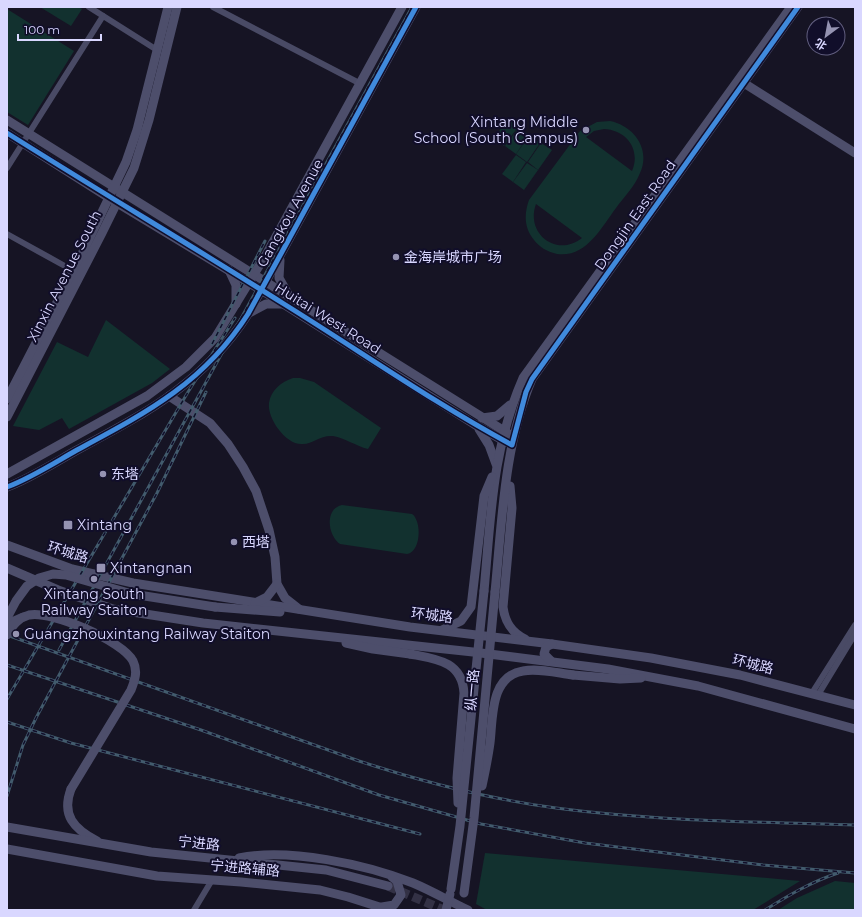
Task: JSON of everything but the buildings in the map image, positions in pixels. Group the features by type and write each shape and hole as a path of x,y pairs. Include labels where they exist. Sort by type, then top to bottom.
{"street":[{"path":"89,7 157,50"},
{"name":"Xinxin Avenue South","path":"7,417 119,190 137,130 168,7"},
{"name":"Xinxin Avenue South","path":"119,190 134,168 149,120 177,7"},
{"path":"212,7 361,84"},
{"path":"394,21 396,7"},
{"name":"Gangkou Avenue","path":"7,474 132,405 163,385 205,350 215,338 236,306 267,253 402,7"},
{"name":"Gangkou Avenue","path":"8,485 138,418 196,376 228,344 264,286 416,7"},
{"name":"Dongjin East Road","path":"508,471 513,441 526,392 532,379 632,241 791,7"},
{"name":"Dongjin East Road","path":"495,468 513,402 523,378 539,354 742,79 798,7"},
{"path":"7,168 103,16"},
{"path":"742,79 855,146"},
{"path":"742,79 855,153"},
{"name":"Huitai West Road","path":"7,120 238,265 252,279"},
{"name":"Huitai West Road","path":"7,133 114,201 228,269 252,279 289,301 477,421 513,441"},
{"name":"Xinxin Avenue South","path":"7,399 114,201"},
{"path":"7,234 63,265"},
{"path":"238,265 254,265 267,253"},
{"path":"248,314 261,305 289,301 279,278 280,255"},
{"path":"228,269 236,285 236,306"},
{"path":"169,396 210,423 228,444 243,467 256,491 267,523 275,557 277,584 290,602 300,611"},
{"path":"441,630 456,624 465,617 471,607 474,594 484,496 495,468 486,438 477,421 497,416 507,409 513,402"},
{"name":"纵一路","path":"446,910 451,889 460,826 495,468"},
{"path":"508,471 512,508 503,598 504,613 507,623 517,634 530,642"},
{"name":"纵一路","path":"463,909 474,818 508,471"},
{"name":"环城路","path":"7,545 72,568 133,583 300,611 552,644 696,665 855,705"},
{"path":"7,568 58,590 113,609 203,623 551,661 658,677 759,702 855,729"},
{"path":"7,609 33,581 46,575 60,574 132,594 215,607 271,612 300,611"},
{"path":"255,603 267,597 277,584"},
{"path":"474,594 480,602 485,604 495,603 503,598"},
{"path":"7,618 16,601"},
{"path":"7,624 35,614 48,615 105,638 126,652 135,667 135,679 128,697 71,789 68,797 68,812 77,828 86,835 115,847"},
{"path":"7,635 14,623 24,617"},
{"path":"815,694 855,625"},
{"path":"473,652 474,634"},
{"path":"815,694 855,634"},
{"path":"324,636 360,646 410,654 445,662 456,670 462,681 464,693 457,786 460,826"},
{"path":"551,661 546,658 544,650 552,644"},
{"path":"474,818 487,764 495,700 500,687 509,677 523,671 620,679 658,677"},
{"name":"宁进路","path":"7,826 115,847 326,870 388,886"},
{"name":"宁进路辅路","path":"7,849 157,876 320,890 385,908"},
{"name":"宁进路辅路","path":"228,860 262,854 291,856 356,866 418,885 463,909"},
{"path":"385,908 394,905 401,895 397,881 391,876"},
{"path":"194,910 212,880"}],"green space":[{"path":"40,7 78,7 82,9 71,26"},
{"path":"7,9 74,51 28,125 7,112"},
{"path":"508,119 518,127 504,146 494,138"},
{"path":"610,121 619,124 633,133 642,147 643,164 638,178 632,187 592,240 576,251 567,254 557,254 538,245 528,231 526,210 529,200 580,131 597,122","holes":["604,129 619,133 630,142 635,156 632,171 586,137 594,131","536,204 582,238 572,244 563,245 554,244 546,240 539,233 535,225 534,215"]},
{"path":"519,127 529,135 516,154 505,146"},
{"path":"530,135 540,143 527,162 516,154"},
{"path":"541,143 552,150 538,170 528,162"},
{"path":"516,155 526,162 513,182 502,174"},
{"path":"527,163 538,170 524,190 513,182"},
{"path":"106,320 170,369 152,383 69,429 62,418 39,430 13,426 57,342 88,357"},
{"path":"293,378 300,378 314,382 381,428 368,449 342,438 333,436 324,437 307,444 303,444 291,441 285,436 279,430 271,416 269,403 274,390 284,382"},
{"path":"342,505 412,514 419,529 415,548 412,552 407,554 340,544 333,535 330,517 336,507"},
{"path":"485,853 800,881 753,910 487,910 476,904"},
{"path":"835,881 855,883 855,910 778,910 797,898"}],"tunnel":[{"path":"388,886 444,910"}],"railway":[{"path":"59,650 412,7"},
{"path":"212,344 265,241"},
{"path":"7,699 188,392 235,318"},
{"path":"7,796 23,745 36,718 157,493 206,392"},
{"path":"7,635 359,761 432,783 481,795 556,808 631,816 855,825"},
{"path":"7,665 201,730 379,795 481,824 585,843 763,865 855,873"},
{"path":"7,722 71,743 420,834"},
{"path":"765,910 800,889 838,873"}],"cycle path":[{"path":"7,487 42,470 150,409 193,378 231,338 248,314 416,7"},
{"path":"7,133 249,282 454,412 512,445 526,392 532,379 798,7"}],"place":[{"name":"Xintang Middle School (South Campus)","path":"586,130"},
{"name":"金海岸城市广场","path":"396,257"},
{"name":"东塔","path":"103,474"},
{"name":"Xintang","path":"68,525"},
{"name":"西塔","path":"234,542"},
{"name":"Xintangnan","path":"101,568"},
{"name":"Xintang South Railway Staiton","path":"94,579"},
{"name":"Guangzhouxintang Railway Staiton","path":"16,634"}]}
